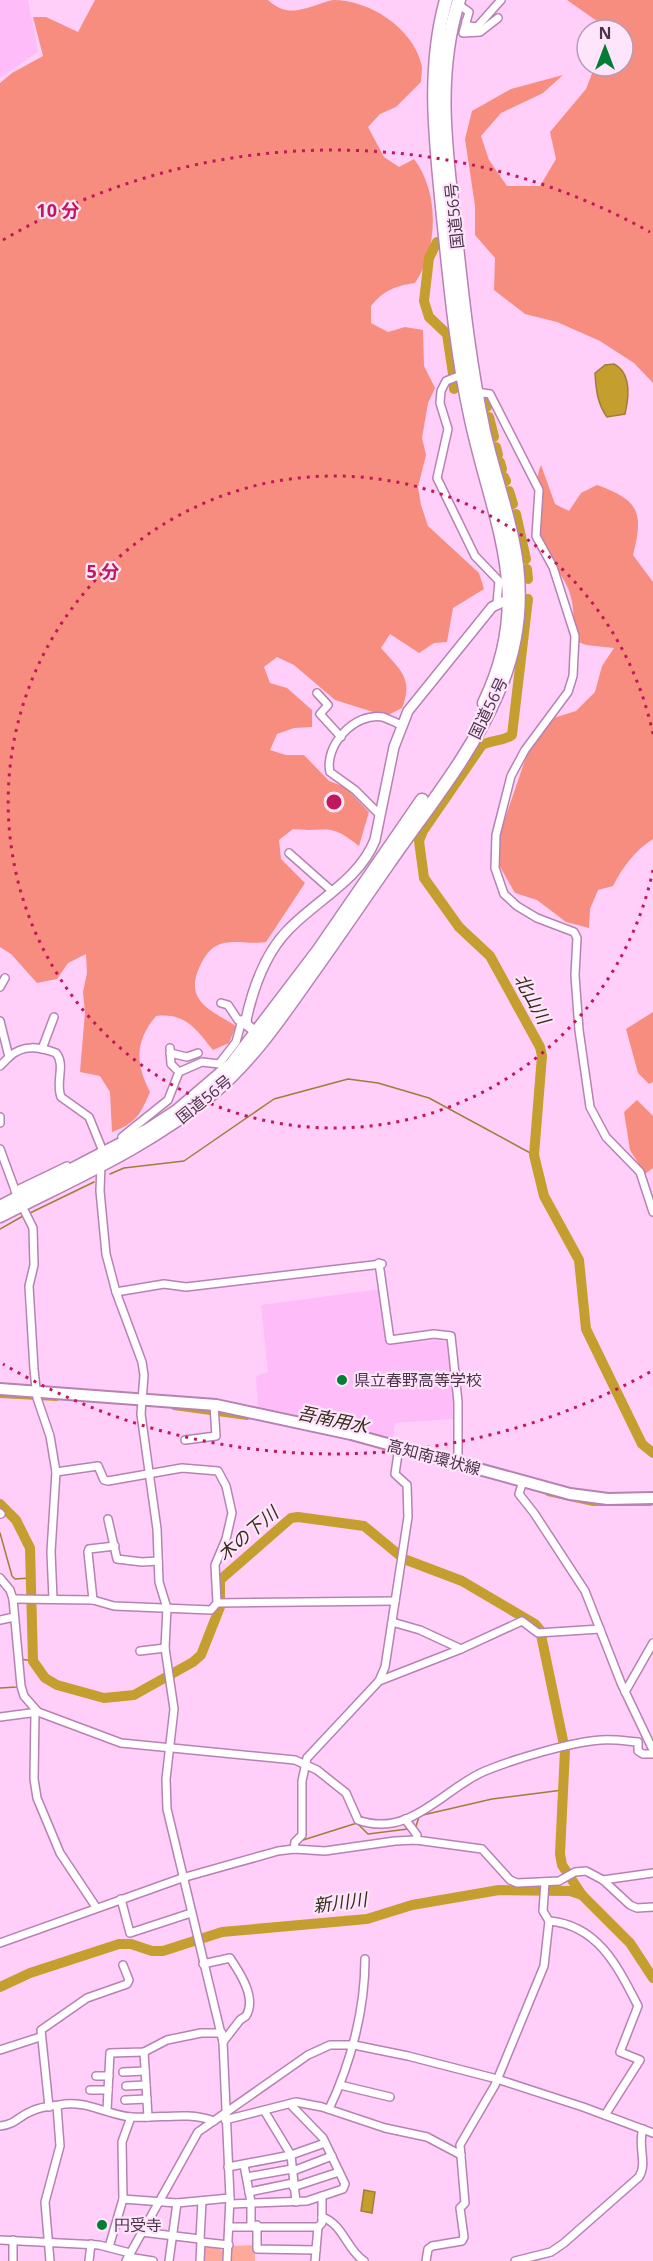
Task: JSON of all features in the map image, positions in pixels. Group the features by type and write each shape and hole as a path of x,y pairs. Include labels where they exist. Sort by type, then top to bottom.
{"highway":[{"name":"国道56号","path":"0,1216 177,1111 232,1064 485,720 509,663 517,623 514,597 502,537 475,438 467,374 444,110 445,61 455,2"},
{"name":"国道56号","path":"467,374 476,393 512,536 514,597"},
{"name":"国道56号","path":"102,1156 172,1124 237,1071 273,1029 375,867"},
{"name":"国道56号","path":"0,1207 21,1205"}],"main road":[{"name":"高知南環状線","path":"0,1389 37,1395 214,1405 351,1434 398,1450 458,1463 522,1485 587,1497 653,1498"}],"street":[{"path":"466,21 468,26 477,27 501,0"},
{"path":"455,2 469,12 463,33 486,29 498,18"},
{"path":"467,374 446,381 441,391 440,403 448,429 437,478 476,556 499,581 497,603"},
{"path":"476,393 490,394 539,490 536,536 553,567 574,636 573,676 568,692 525,750 511,776 496,835 495,868 504,894 517,906 537,918 574,932 577,938 575,975 579,1030 590,1107 606,1137 640,1172 653,1212"},
{"path":"21,1205 102,1156 168,1100 179,1072 202,1062 219,1064 236,1042 274,948 290,928 332,891 375,867 375,840 400,724 417,698 497,603 514,597"},
{"path":"317,693 328,705 320,714 341,737"},
{"path":"380,815 355,790 330,772 328,762 330,753 354,723 363,719 382,717 400,724"},
{"path":"289,853 332,891"},
{"path":"0,987 5,978"},
{"path":"221,1003 228,1005 234,1015 244,1020 247,1026 257,1033"},
{"path":"42,1048 54,1017"},
{"path":"0,1021 9,1057"},
{"path":"0,1065 21,1048 42,1048 56,1053 60,1058 58,1083 61,1097 89,1117 102,1156 102,1228 116,1292 142,1362 142,1402 162,1598 167,1608 165,1648 174,1709 166,1779 167,1809 223,2042 230,2201 229,2245 226,2261"},
{"path":"179,1072 171,1064 170,1050 187,1057 198,1053"},
{"path":"0,1117 0,1123"},
{"path":"0,1149 21,1205 33,1228 29,1303 37,1395 50,1436 56,1472 51,1552 52,1599"},
{"path":"116,1292 164,1284 186,1287 381,1264 390,1340 434,1334 450,1336 458,1402 458,1463"},
{"path":"185,1440 216,1436 214,1405"},
{"path":"295,1846 302,1835 302,1781 311,1752 378,1681 385,1667 408,1517 407,1485 395,1474 398,1450"},
{"path":"56,1472 98,1466 104,1480 108,1481 182,1468 213,1470 222,1474 232,1513 226,1539 215,1565 219,1604"},
{"path":"0,1717 36,1713 114,1741 169,1748 285,1757 306,1764 346,1793 358,1820 386,1824 423,1813 470,1778 488,1770 564,1748 603,1740 638,1742 638,1751 643,1754 653,1752 625,1692 585,1591 519,1494 522,1485"},
{"path":"108,1519 117,1559 158,1561"},
{"path":"93,1600 89,1549 114,1546"},
{"path":"0,1578 10,1590 13,1599 24,1696 36,1713 34,1779 37,1798 60,1853 96,1907"},
{"path":"13,1599 93,1600 114,1605 211,1610 219,1604 395,1601"},
{"path":"0,1620 14,1617"},
{"path":"378,1681 461,1649 517,1622 522,1621 541,1632 600,1629"},
{"path":"392,1622 420,1630 461,1649"},
{"path":"625,1692 653,1643"},
{"path":"140,1651 165,1648"},
{"path":"405,1819 417,1835 416,1840"},
{"path":"0,1943 182,1878 295,1846 314,1852 416,1840 482,1850 510,1880 517,1883 544,1884 566,1878 575,1872 586,1871 603,1880 630,1905 637,1908 653,1907"},
{"path":"603,1880 653,1873"},
{"path":"426,2261 428,2249 432,2246 462,2241 464,2237 460,2208 465,2203 460,2155 462,2140 497,2079 541,1975 549,1921 543,1911 544,1884"},
{"path":"121,1899 130,1933 191,1913"},
{"path":"549,1921 568,1924 584,1932 604,1947 638,2006 620,2052 640,2060 605,2115"},
{"path":"203,1964 230,1958 242,1977 250,2004 246,2016 240,2020 223,2042"},
{"path":"329,2109 340,2085 353,2045 365,1959"},
{"path":"50,2261 45,2202 60,2146 40,2037 45,2025 87,1998 127,1984 129,1980 123,1965"},
{"path":"106,2110 111,2053 144,2052 167,2040 201,2033 222,2033"},
{"path":"0,2050 40,2037"},
{"path":"225,2117 308,2055 330,2045 353,2045 497,2079 653,2133"},
{"path":"144,2052 148,2117"},
{"path":"123,2072 145,2071"},
{"path":"96,2076 109,2076"},
{"path":"126,2086 146,2085"},
{"path":"340,2085 390,2097"},
{"path":"90,2090 108,2090"},
{"path":"125,2100 147,2099"},
{"path":"128,2257 198,2132 214,2121 225,2117 265,2112 292,2103 329,2109 385,2128 427,2137 460,2155"},
{"path":"123,2199 177,2203 296,2202 343,2189 345,2184 325,2143 292,2106 292,2103"},
{"path":"0,2126 13,2125 32,2110 53,2106 83,2105 131,2117 202,2116 214,2121"},
{"path":"265,2112 291,2155 296,2202"},
{"path":"109,2247 123,2199 122,2142 131,2117"},
{"path":"515,2261 551,2252 639,2177 644,2165 640,2141 642,2129"},
{"path":"228,2166 291,2155 325,2143"},
{"path":"247,2177 292,2170 332,2156"},
{"path":"244,2165 257,2249 316,2250"},
{"path":"249,2192 293,2185 339,2172"},
{"path":"315,2261 318,2227 322,2223 322,2196"},
{"path":"200,2261 202,2201"},
{"path":"169,2261 177,2203"},
{"path":"322,2217 337,2228 350,2248 364,2261"},
{"path":"229,2227 254,2225 318,2227"},
{"path":"141,2232 229,2245"},
{"path":"0,2240 91,2244 109,2247 128,2257 153,2261"},
{"path":"13,2240 13,2261"},
{"path":"89,2261 91,2244"}],"shaded area":[{"path":"0,0 28,0 38,52 0,78"},
{"path":"95,0 268,0 284,10 292,11 333,0 347,1 388,18 409,38 422,65 421,82 396,107 380,114 368,127 384,157 399,167 414,159 428,188 432,204 432,238 423,269 415,283 385,292 371,306 371,323 388,332 405,327 423,330 424,366 435,388 428,403 422,438 426,455 418,487 421,505 428,526 479,573 484,589 453,608 447,642 434,643 419,653 390,634 381,648 403,675 406,689 402,708 386,716 335,700 294,665 277,657 264,667 270,683 287,688 312,710 312,727 294,728 277,734 270,750 286,755 304,755 329,781 345,787 369,812 359,846 341,833 328,830 293,829 279,840 281,859 305,883 266,942 227,942 216,946 204,959 195,980 195,989 203,1004 236,1026 229,1043 213,1050 189,1024 175,1017 156,1016 144,1034 140,1052 142,1071 150,1092 136,1117 127,1125 112,1132 110,1092 100,1076 80,1072 85,1012 83,992 87,973 86,954 68,963 57,979 37,983 11,954 0,947 0,83 12,73 43,56 33,17 46,17 78,32"},
{"path":"567,0 653,0 653,383 634,363 600,341 557,322 525,314 494,290 495,258 475,235 475,206 465,139 472,111 511,89 563,75 543,93 501,113 481,136 489,160 507,186 540,186 556,159 550,132 586,89 590,78 635,78 635,18 593,18"},
{"path":"614,364 624,373 628,386 628,400 625,414 607,417 599,401 595,373 605,365"},
{"path":"541,465 555,504 569,511 581,493 597,485 630,502 638,518 633,555 653,582 653,839 630,860 613,886 598,890 590,909 589,928 566,922 537,900 515,893 499,865 498,839 532,742 550,719 576,711 595,692 602,666 614,648 586,645 573,640 573,612 569,590 558,571 539,550 537,483"},
{"path":"653,1012 653,1082 649,1084 638,1073 626,1029"},
{"path":"637,1100 653,1116 653,1168 645,1174 630,1150 624,1112"},
{"path":"381,1289 389,1344 437,1340 450,1342 456,1401 454,1419 395,1423 393,1439 258,1409 256,1376 268,1372 261,1305"},
{"path":"364,2190 375,2192 372,2213 361,2211"},
{"path":"255,2245 255,2261 230,2261 232,2246"},
{"path":"205,2248 219,2248 223,2252 222,2261 204,2261"}],"waterway":[{"name":"北山川","path":"437,242 429,258 424,301 429,317 447,334 453,374"},
{"name":"北山川","path":"454,381 454,389"},
{"name":"北山川","path":"486,399 487,407"},
{"name":"北山川","path":"489,417 494,437"},
{"name":"北山川","path":"496,447 498,455"},
{"name":"北山川","path":"500,462 502,469"},
{"name":"北山川","path":"504,477 506,481"},
{"name":"北山川","path":"509,491 513,504"},
{"name":"北山川","path":"516,514 526,559"},
{"name":"北山川","path":"527,569 528,579"},
{"name":"北山川","path":"528,599 512,735 482,745 423,831 419,841 424,878 459,927 490,956 540,1047 542,1056 534,1155 544,1196 579,1260 586,1329 642,1444 653,1453"},
{"path":"110,1174 124,1168 184,1161 274,1099 348,1079 378,1083 429,1098 534,1155"},
{"path":"30,1213 94,1182"},
{"path":"0,1229 23,1216"},
{"name":"吾南用水","path":"0,1395 56,1398"},
{"name":"吾南用水","path":"174,1407 247,1417"},
{"name":"吾南用水","path":"548,1493 593,1503 650,1503"},
{"name":"木の下川","path":"0,1504 16,1520 30,1548 33,1661 45,1678 57,1685 104,1698 134,1695 193,1662 201,1655 220,1607 220,1580 291,1518 364,1526 404,1559 462,1581 535,1624 540,1630 565,1750 560,1854 562,1865 582,1895"},
{"path":"0,1533 12,1576 15,1579 30,1578"},
{"path":"0,1688 17,1687 16,1658"},
{"path":"20,1659 33,1661"},
{"path":"423,1815 492,1799 563,1790"},
{"path":"416,1826 419,1817"},
{"path":"300,1841 357,1823 368,1834 408,1829"},
{"name":"新川川","path":"0,1987 30,1973 119,1944 131,1944 152,1951 163,1951 222,1932 367,1919 412,1905 499,1890 570,1891 582,1895 630,1943 653,1978"}],"place":[{"name":"県立春野高等学校","path":"342,1380"},
{"name":"円受寺","path":"102,2225"}]}
